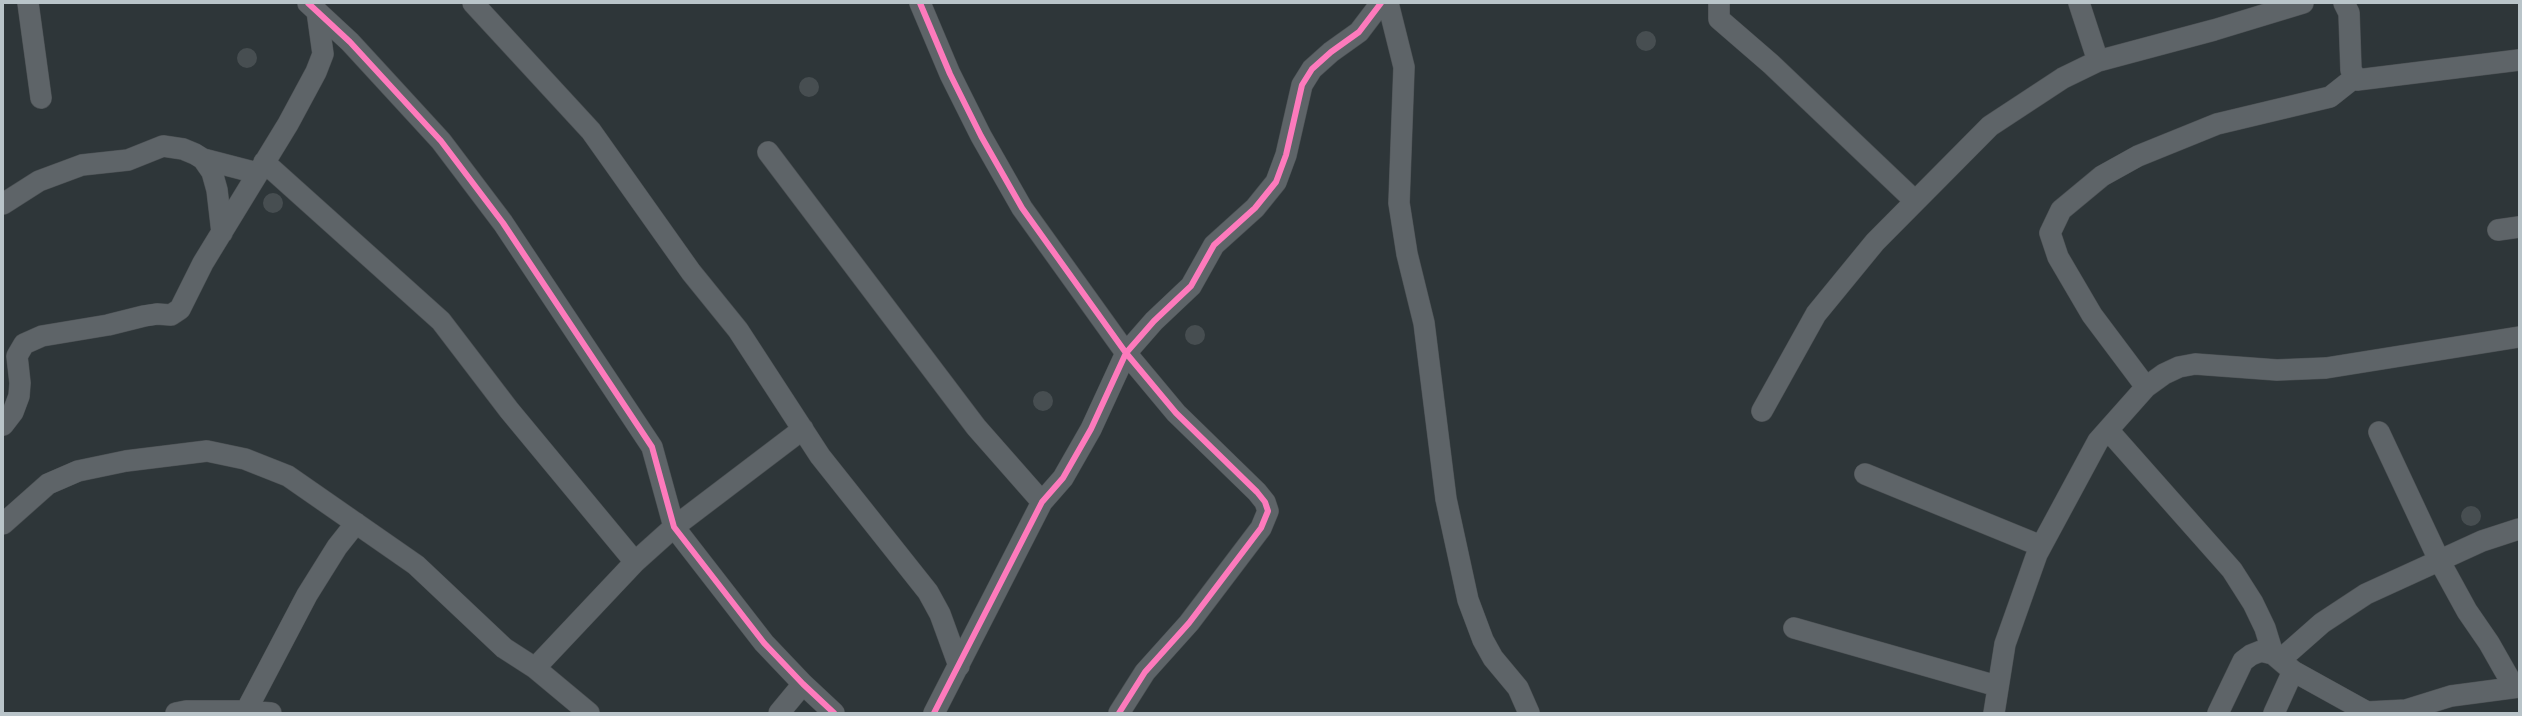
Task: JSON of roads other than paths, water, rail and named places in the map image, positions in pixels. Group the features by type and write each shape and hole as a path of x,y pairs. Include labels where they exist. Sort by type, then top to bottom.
{"street":[{"path":"28,3 41,98"},
{"path":"473,3 592,131 691,272 738,330 804,429 820,456 928,592 940,614 959,666"},
{"path":"920,3 950,74 981,136 1022,208 1126,353 1176,414 1266,502 1268,511 1261,528 1189,623 1144,672 1119,713"},
{"path":"934,713 1042,502 1063,478 1091,429 1126,353 1154,321 1191,286 1214,246 1255,208 1276,182 1286,155 1302,85 1312,69 1331,52 1359,32 1381,3"},
{"path":"1388,3 1404,67 1399,203 1407,254 1424,323 1446,499 1468,600 1483,640 1493,658 1518,688 1529,713"},
{"path":"1719,3 1719,19 1771,64 1915,201"},
{"path":"2079,3 2098,61"},
{"path":"1762,412 1816,314 1875,242 1990,126 2064,78 2098,61 2214,30 2303,3"},
{"path":"2344,3 2349,13 2351,70 2354,78"},
{"path":"3,425 13,412 19,396 20,383 17,356 24,344 42,336 108,325 144,316 157,314 171,315 176,313 309,86 323,54 312,7"},
{"path":"312,7 350,42 442,141 503,223 652,447 674,528 764,642 803,684 834,713"},
{"path":"2354,78 2363,80 2441,68 2519,60"},
{"path":"2146,387 2092,315 2058,258 2050,233 2061,210 2102,176 2138,156 2217,124 2330,97 2354,78"},
{"path":"3,204 39,181 82,165 128,160 163,146 183,149 203,159 260,168 441,321 509,410 635,562"},
{"path":"768,152 976,427 1042,502"},
{"path":"203,159 212,172 217,190 222,233"},
{"path":"2498,230 2519,227"},
{"path":"1994,713 1997,686 2005,644 2041,546 2073,483 2098,441 2146,387 2174,369 2195,364 2277,370 2326,368 2519,336"},
{"path":"535,668 635,562 674,528 804,429"},
{"path":"2108,430 2232,570 2256,609 2282,662 2274,713"},
{"path":"2218,713 2243,661 2261,652 2282,662 2367,712 2381,713 2406,710 2451,696 2517,687 2467,612 2439,560 2379,432"},
{"path":"3,524 48,484 78,471 126,461 207,452 245,459 288,476 416,564 504,648 535,668 589,713"},
{"path":"1865,474 2041,546"},
{"path":"246,711 307,595 337,547 356,523"},
{"path":"2282,662 2322,623 2366,594 2482,541 2519,528"},
{"path":"1794,628 1997,686"},
{"path":"779,713 803,684"},
{"path":"176,713 186,711 246,711 271,713"}]}
